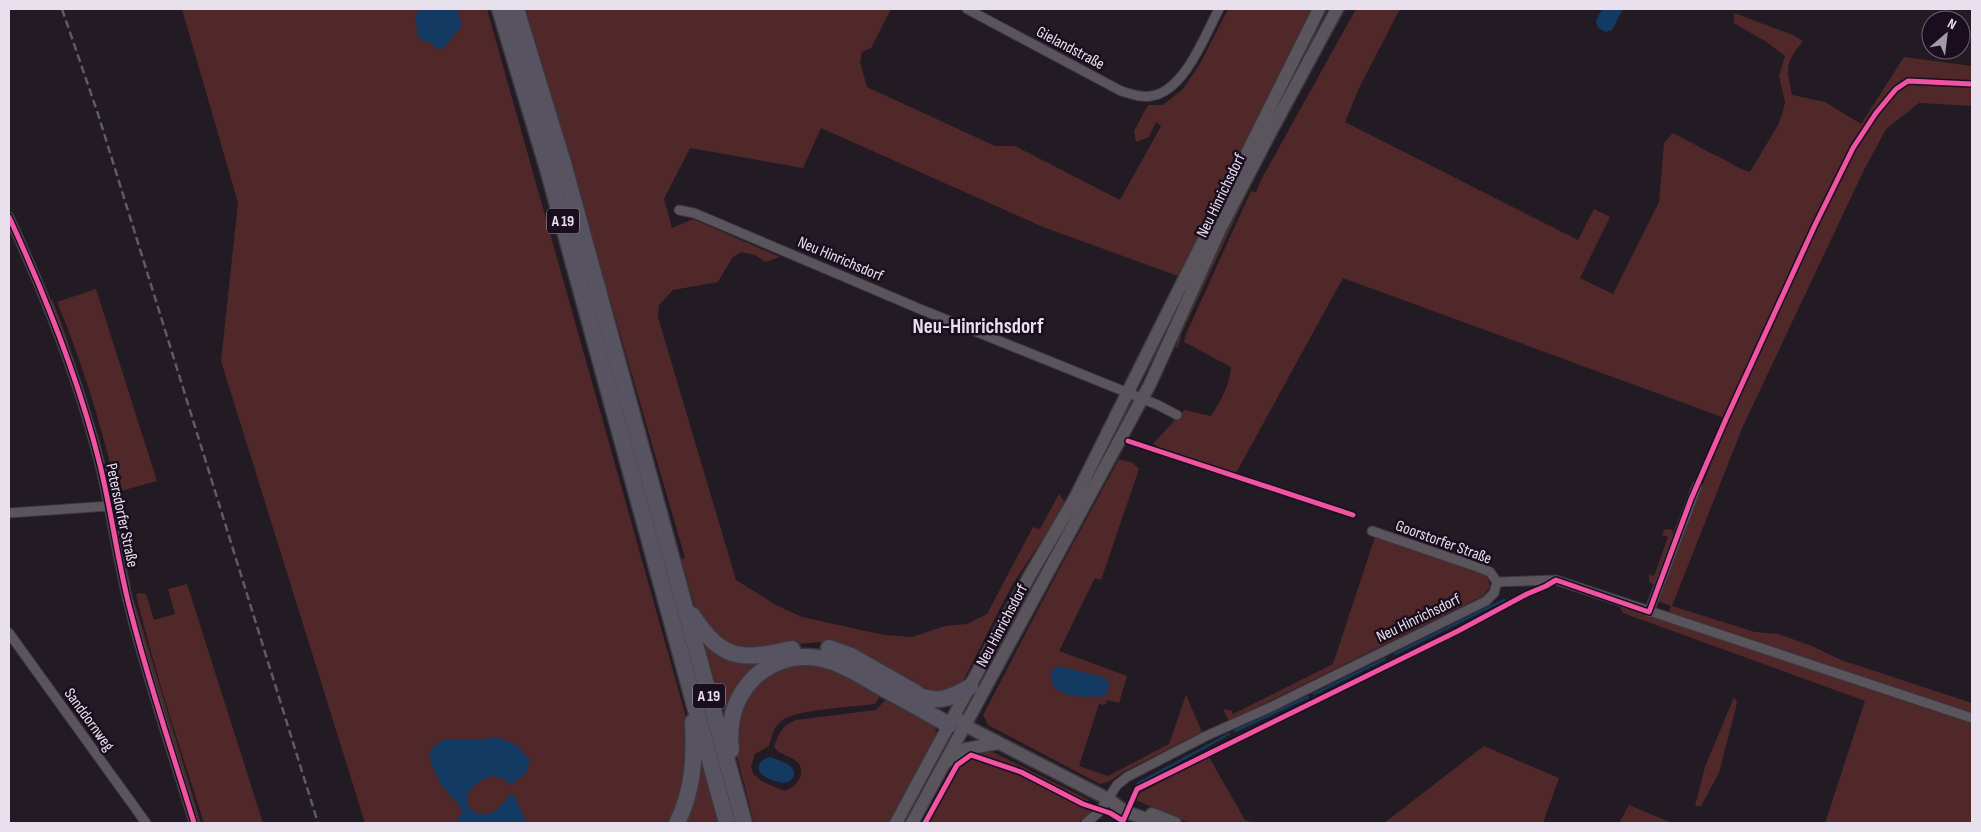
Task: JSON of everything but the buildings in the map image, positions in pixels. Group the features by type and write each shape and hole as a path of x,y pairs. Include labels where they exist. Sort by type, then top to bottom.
{"highway":[{"name":"A 19","path":"500,9 548,169 728,823"},
{"name":"A 19","path":"516,9 563,163 744,823"},
{"path":"683,602 708,639 731,653 750,656 802,646 830,648 851,656 922,697 957,722"},
{"path":"735,790 729,729 734,709 740,696 752,679 783,661 808,656 833,661 957,722"},
{"path":"678,823 689,792 694,754 693,723 688,704 688,678"},
{"path":"922,697 933,700 947,699 970,687"}],"main road":[{"name":"Neu Hinrichsdorf","path":"957,722 970,687 1033,569 1064,519 1320,9"},
{"name":"Neu Hinrichsdorf","path":"957,722 1142,400 1170,343 1220,229 1337,9"},
{"path":"1136,378 1136,395 1142,400"},
{"path":"1128,394 1135,412"},
{"path":"957,722 1108,799 1126,812 1159,823"},
{"path":"912,823 946,762 957,722"},
{"path":"896,823 957,722"},
{"path":"946,762 966,749 998,743"},
{"path":"1108,799 1175,823"}],"street":[{"name":"Gielandstraße","path":"967,9 1121,91 1143,97 1165,92 1182,77 1219,9"},
{"name":"Neu Hinrichsdorf","path":"680,210 694,213 1177,415"},
{"name":"Petersdorfer Straße","path":"9,217 45,297 93,438 109,506 122,577 137,636 194,823"},
{"path":"1649,612 1697,486"},
{"path":"9,513 109,506"},
{"name":"Goorstorfer Straße","path":"1372,531 1483,569 1490,572 1497,582 1556,580 1972,718"},
{"name":"Neu Hinrichsdorf","path":"1086,823 1099,812 1117,785 1127,777 1154,762 1486,601 1494,593 1497,582"},
{"name":"Sanddornweg","path":"9,633 146,823"}],"shaded area":[{"path":"182,9 487,9 688,724 690,753 673,823 365,823 221,361 238,203"},
{"path":"526,9 891,9 871,48 862,52 860,62 867,87 995,146 1015,146 1120,200 1161,126 1156,122 1149,137 1136,142 1134,131 1148,105 1163,105 1183,89 1201,62 1228,9 1313,9 1178,276 1043,227 821,128 803,168 690,148 664,199 672,228 693,219 780,257 765,262 755,255 741,252 732,258 718,282 673,290 659,305 658,317 736,580 776,605 802,617 884,635 912,637 945,626 967,624 987,614 1033,527 1040,529 1059,494 1066,504 1012,585 960,684 942,693 926,693 835,645 821,642 732,649 698,617 681,559 685,558"},
{"path":"1343,9 1346,9 1288,110 1249,189 1181,335 1178,348 1176,348 1180,330 1250,178"},
{"path":"1356,9 1400,9 1360,86 1345,122 1578,240 1594,209 1610,217 1580,278 1613,294 1659,202 1664,143 1673,133 1750,172 1778,125 1785,102 1779,76 1785,56 1768,43 1734,23 1734,13 1793,35 1803,41 1788,66 1792,95 1825,102 1861,124 1904,57 1972,66 1972,106 1919,103 1886,129 1863,172 1743,426 1672,606 1755,632 1778,634 1812,646 1841,660 1972,703 1972,823 1825,823 1865,701 1623,613 1619,605 1666,621 1671,606 1657,601 1727,423 1722,417 1343,278 1236,473 1162,449 1153,444 1184,410 1211,416 1229,380 1231,367 1184,342 1251,191 1256,192"},
{"path":"96,289 157,481 117,492 91,396 57,302"},
{"path":"52,299 99,438 131,586 128,584"},
{"path":"1119,459 1133,463 1139,469 1101,580 1095,578 1059,651 1127,676 1119,703 1107,700 1105,705 1099,704 1079,766 1108,776 1169,744 1186,695 1202,732 1123,772 1110,781 1100,784 988,725 983,715"},
{"path":"1665,529 1672,530 1674,537 1656,586 1649,582 1649,574 1654,576 1668,537 1662,535"},
{"path":"1375,537 1482,573 1488,579 1490,587 1483,596 1229,721 1223,709 1231,710 1233,714 1333,664"},
{"path":"187,584 263,823 204,823 186,767 136,595 139,593 146,594 154,620 175,614 168,589"},
{"path":"133,597 201,823 199,823 131,600"},
{"path":"703,641 714,648 826,651 851,660 945,714 855,665 773,661 727,722"},
{"path":"782,664 831,666 881,695 875,704 812,711 788,717 778,724 769,746 755,754 751,766 753,774 763,782 785,791 798,782 801,767 795,760 777,751 774,747 782,730 796,720 876,710 887,698 932,724 936,730 935,740 891,823 754,823 733,740 737,712 752,685"},
{"path":"1734,697 1737,703 1719,773 1701,806 1695,806 1705,767"},
{"path":"1484,746 1559,778 1543,823 1384,823"},
{"path":"697,749 718,823 681,823"},
{"path":"986,750 1089,800 1084,803 1020,770 974,753"},
{"path":"1209,757 1245,820 1254,823 1189,823 1136,800 1140,793"},
{"path":"972,759 1004,768 1063,798 1094,811 1078,823 929,823 959,768"},
{"path":"1629,805 1672,823 1619,823"}],"water":[{"path":"423,9 457,9 462,25 442,50 418,37 415,14"},
{"path":"1602,9 1623,9 1612,30 1606,32 1598,28 1596,21"},
{"path":"1059,666 1103,677 1110,682 1106,696 1088,697 1061,692 1051,680 1051,671"},
{"path":"497,737 516,745 530,760 526,773 511,785 499,777 493,776 483,779 468,793 468,806 480,814 491,813 497,810 510,794 513,794 527,823 455,823 462,814 461,810 438,778 429,752 438,743 446,740"},
{"path":"771,757 792,768 794,775 789,782 782,783 767,778 761,773 759,767 761,761"}],"waterway":[{"path":"1395,654 1504,600"},
{"path":"1314,694 1385,659"},
{"path":"1235,731 1308,697"},
{"path":"1137,784 1229,734"}],"railway":[{"path":"62,9 98,114 318,823"}],"cycle path":[{"path":"925,823 957,765 971,755 1021,772 1083,804 1110,813 1123,821 1137,789 1458,631 1556,580 1649,612 1691,499 1726,419 1815,225 1853,148 1876,113 1896,89 1908,81 1972,84"},
{"path":"9,217 61,339 92,433 126,595 153,692 194,823"},
{"path":"1128,441 1353,515"}],"district":[{"name":"Neu-Hinrichsdorf","path":"978,326"}]}
